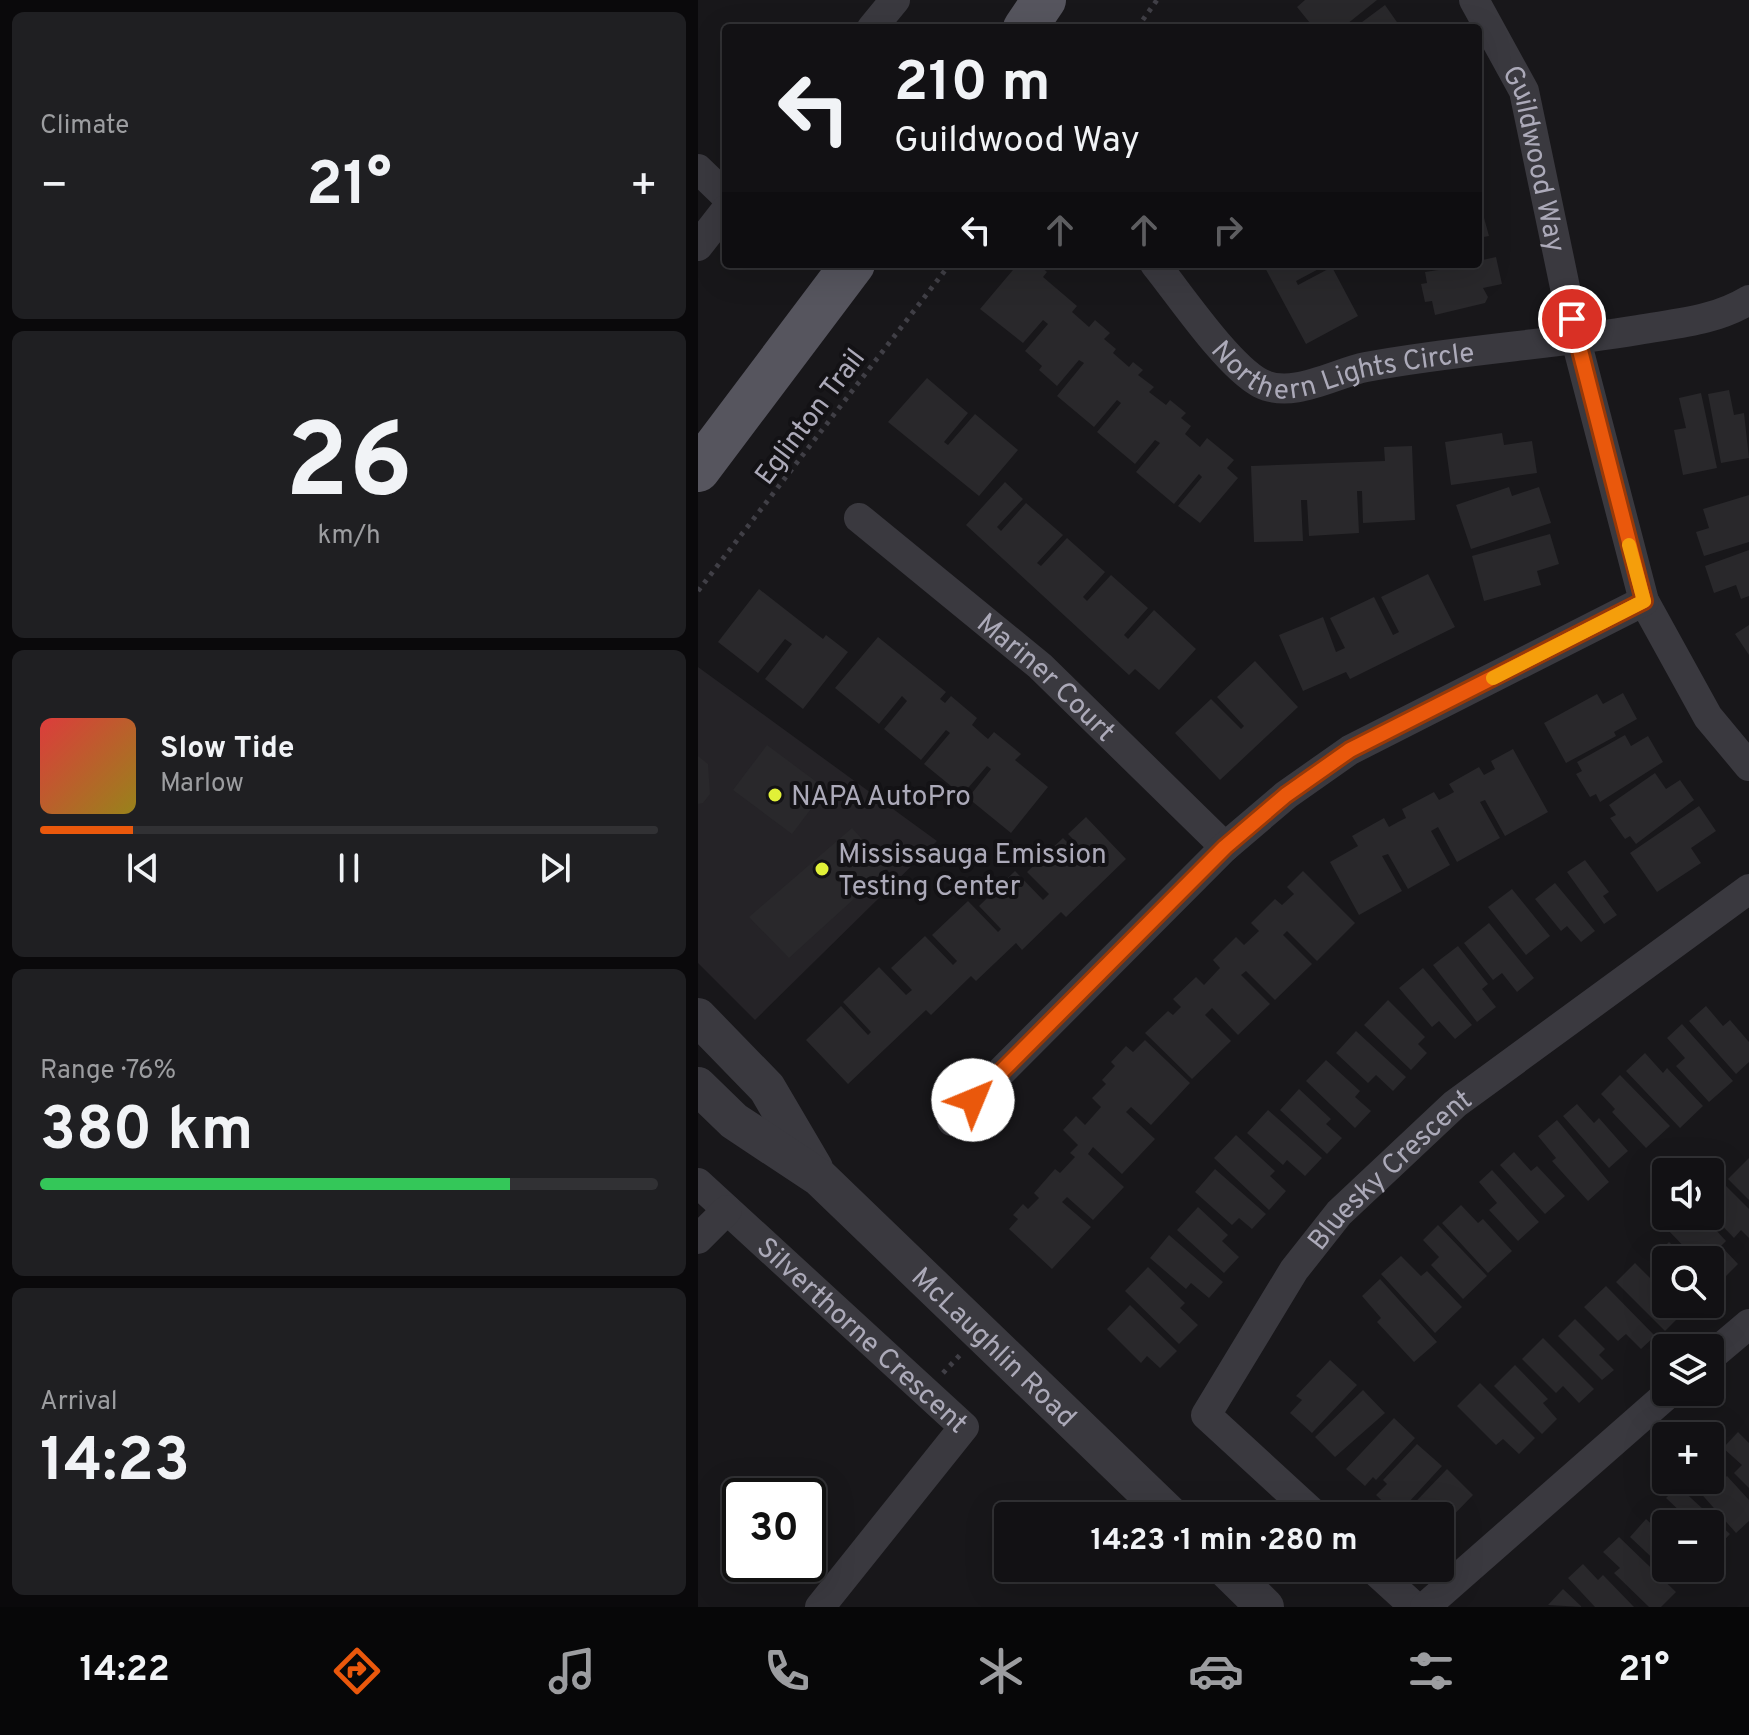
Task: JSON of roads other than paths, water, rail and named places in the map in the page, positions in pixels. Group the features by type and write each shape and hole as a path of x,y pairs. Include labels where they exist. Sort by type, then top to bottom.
{"main road":[{"path":"698,470 850,268"}],"street":[{"path":"875,24 895,0"},
{"name":"Guildwood Way","path":"1474,0 1524,91 1576,340 1644,601 1708,717 1749,766"},
{"path":"698,169 722,192"},
{"path":"698,246 722,215"},
{"name":"Northern Lights Circle","path":"1158,268 1237,364 1261,384 1289,388 1410,359 1576,340 1724,315 1749,300"},
{"name":"Mariner Court","path":"859,518 1040,666 1225,847"},
{"path":"952,1121 1225,847 1286,795 1350,750 1644,601"},
{"name":"Bluesky Crescent","path":"1301,1502 1206,1415 1294,1270 1339,1213 1455,1104 1749,889"},
{"name":"McLaughlin Road","path":"698,1017 767,1088 820,1178"},
{"name":"McLaughlin Road","path":"698,1086 734,1121 820,1178 1156,1502"},
{"name":"Silverthorne Crescent","path":"698,1183 964,1427 820,1607"},
{"path":"698,1239 727,1210"},
{"path":"1724,1345 1749,1324"},
{"path":"1425,1607 1654,1406"},
{"path":"1239,1582 1265,1607"},
{"path":"1387,1582 1415,1607"}],"place":[{"name":"NAPA AutoPro","path":"775,795"},
{"name":"Mississauga Emission Testing Center","path":"822,869"}]}
